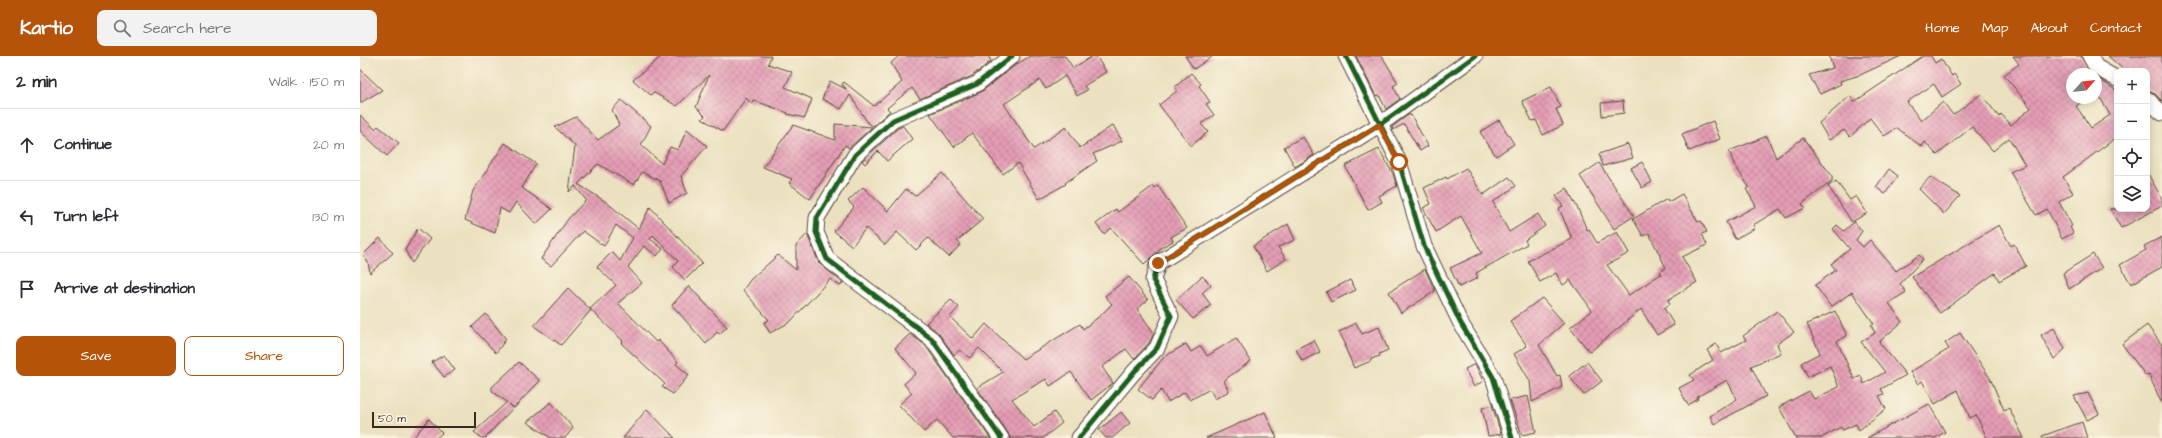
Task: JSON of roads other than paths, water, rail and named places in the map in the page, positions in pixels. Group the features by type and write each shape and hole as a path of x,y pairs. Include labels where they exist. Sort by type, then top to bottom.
{"street":[{"path":"1001,438 932,339 827,259 816,232 817,218 856,155 893,120 977,84 1012,56"},
{"path":"1346,56 1379,125 1399,162 1424,246 1460,322 1493,377 1512,438"},
{"path":"1079,438 1134,372 1157,348 1171,316 1153,280 1158,263 1379,125 1475,56"},
{"path":"2090,56 2096,67 2114,77"},
{"path":"2150,102 2162,113"}]}
